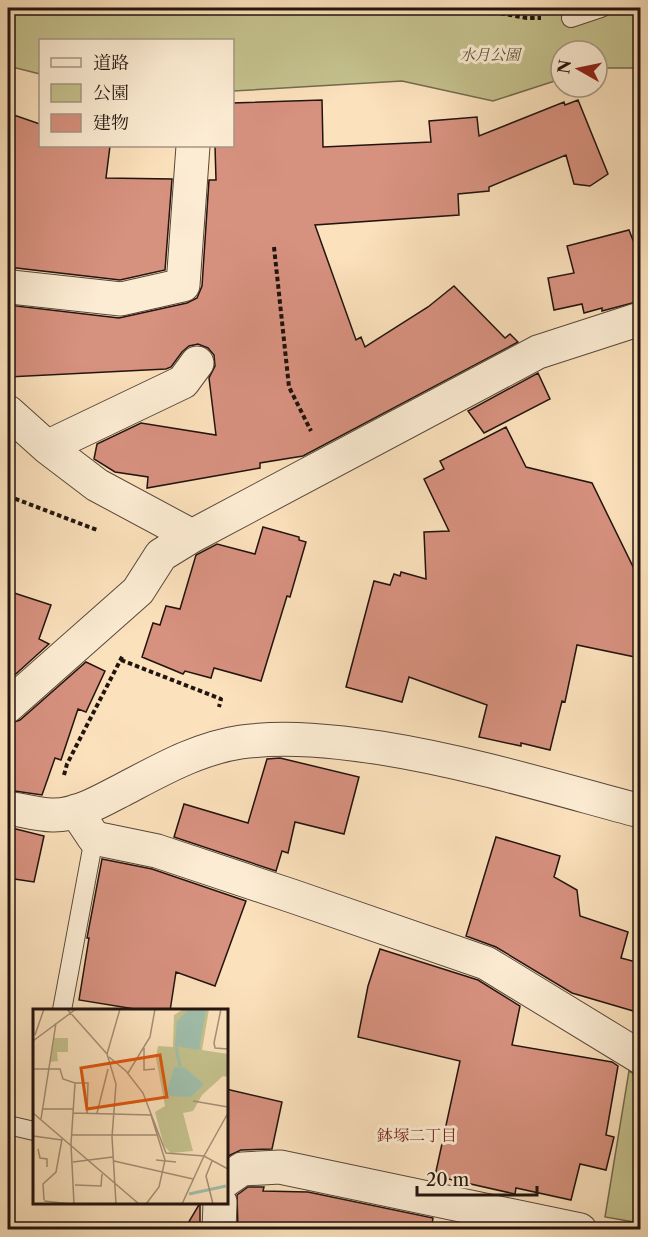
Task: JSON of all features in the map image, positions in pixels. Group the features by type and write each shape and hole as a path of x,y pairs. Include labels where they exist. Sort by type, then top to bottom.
{"street":[{"path":"8,285 121,299 183,285 193,147"},
{"path":"8,706 138,591 161,555 192,536 538,352 640,319"},
{"path":"47,447 183,382 197,363"},
{"path":"8,412 47,447 97,485 192,536"},
{"path":"8,808 65,813 102,801 171,764 209,748 242,742 281,739 330,740 430,756 640,811"},
{"path":"65,813 94,838 157,852 486,963 640,1057"},
{"path":"228,1179 242,1169 280,1167 580,1230"},
{"path":"219,1230 220,1204"}],"lane":[{"path":"571,18 601,8"},
{"path":"62,1009 94,838"},
{"path":"8,1125 33,1131"}],"path":[{"path":"471,8 527,18 571,18"},
{"path":"274,246 289,387 327,464"},
{"path":"8,496 106,534"},
{"path":"65,813 67,764 125,651"},
{"path":"121,660 221,699 209,748"}],"green space":[{"name":"水月公園","path":"8,8 640,8 640,68 609,68 609,39 549,39 549,83 493,101 402,81 234,91 234,39 39,39 39,74 8,66"},
{"path":"629,1071 640,1077 640,1223 605,1217"}],"building":[{"path":"322,100 323,147 431,142 429,121 477,117 479,136 564,102 565,105 578,100 608,174 590,186 574,184 566,155 489,187 489,191 458,194 459,215 315,225 356,340 361,337 365,347 428,307 454,286 505,338 510,334 518,342 303,456 260,463 260,468 147,488 148,477 115,472 94,459 97,444 141,423 216,435 209,378 215,366 214,355 208,348 198,344 189,346 171,367 166,369 8,377 8,305 119,318 187,303 197,298 202,286 209,180 216,180 215,147 234,147 234,103"},
{"path":"8,113 39,124 39,147 110,147 106,178 172,179 165,270 120,280 8,267"},
{"path":"629,230 640,258 640,301 602,311 602,308 584,313 582,304 554,310 548,278 574,273 567,246"},
{"path":"538,373 550,399 484,433 468,411"},
{"path":"506,427 526,467 592,483 640,581 640,658 577,645 565,702 562,701 550,750 479,737 487,705 409,677 402,702 346,687 374,581 390,585 394,574 400,576 401,572 426,579 424,532 449,531 424,479 444,469 440,461"},
{"path":"263,527 299,537 299,540 306,542 261,681 214,668 211,678 185,671 183,674 142,657 153,623 160,625 166,606 180,609 196,555 217,544 255,554"},
{"path":"8,591 51,605 39,639 49,644 8,681"},
{"path":"86,662 105,671 86,712 78,709 61,760 55,758 42,795 8,790 8,724 20,720"},
{"path":"280,758 359,777 344,834 295,822 288,853 282,851 276,871 174,837 184,804 248,823 267,759"},
{"path":"8,827 44,836 34,882 8,878"},
{"path":"496,837 560,856 554,877 577,890 580,916 628,932 621,958 640,963 640,1013 572,993 496,947 466,936"},
{"path":"102,859 152,869 246,901 215,986 176,972 170,1009 135,1009 79,1000 89,938 87,938"},
{"path":"380,949 478,980 520,1006 512,1045 612,1062 618,1066 606,1135 614,1137 606,1170 580,1164 571,1200 516,1188 515,1194 435,1176 460,1061 358,1037 368,986"},
{"path":"228,1089 282,1102 272,1149 241,1150 228,1156"},
{"path":"248,1187 264,1187 263,1191 308,1192 433,1218 431,1230 238,1230 237,1195"},
{"path":"199,1204 200,1204 200,1230 184,1230"}],"district":[{"name":"鉢塚二丁目","path":"417,1135"}]}
